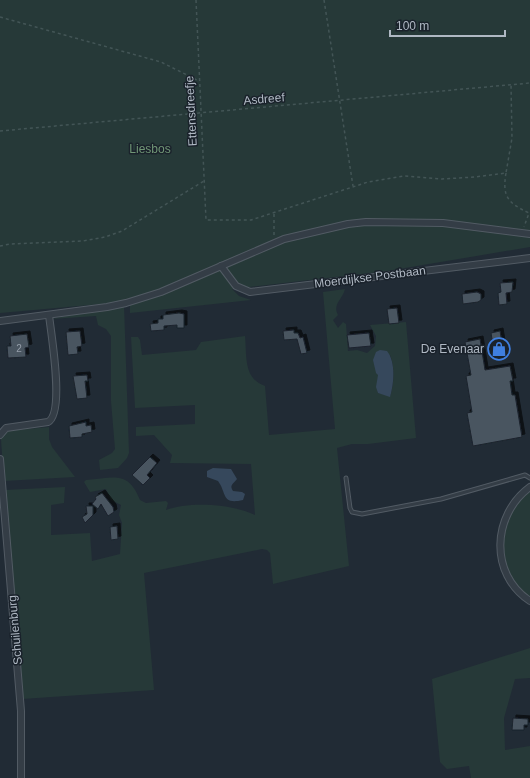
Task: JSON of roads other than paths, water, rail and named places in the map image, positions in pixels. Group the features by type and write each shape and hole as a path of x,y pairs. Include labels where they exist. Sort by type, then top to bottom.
{"street":[{"path":"0,321 126,303 161,292 284,239 341,226 366,222 443,222 530,234"},
{"name":"Moerdijkse Postbaan","path":"221,266 236,286 250,292 530,258"},
{"path":"0,435 6,428 48,422 52,420 55,414 55,364 49,315"},
{"name":"Schuilenburg","path":"0,459 21,711 21,778"},
{"path":"530,487 515,500 506,514 499,544 505,571 522,595 530,600"}],"lane":[{"path":"346,478 350,508 352,512 362,514 440,499 525,475 530,478"}],"water":[{"path":"380,350 387,351 392,361 393,380 390,397 378,393 376,387 378,375 376,373 373,360 376,352"},
{"path":"213,468 231,469 237,479 231,487 233,491 242,492 245,494 243,500 231,501 226,497 218,481 207,477 207,471"}],"place":[{"name":"De Evenaar","path":"499,349"}],"park label":[{"name":"Liesbos","path":"150,149"}]}
